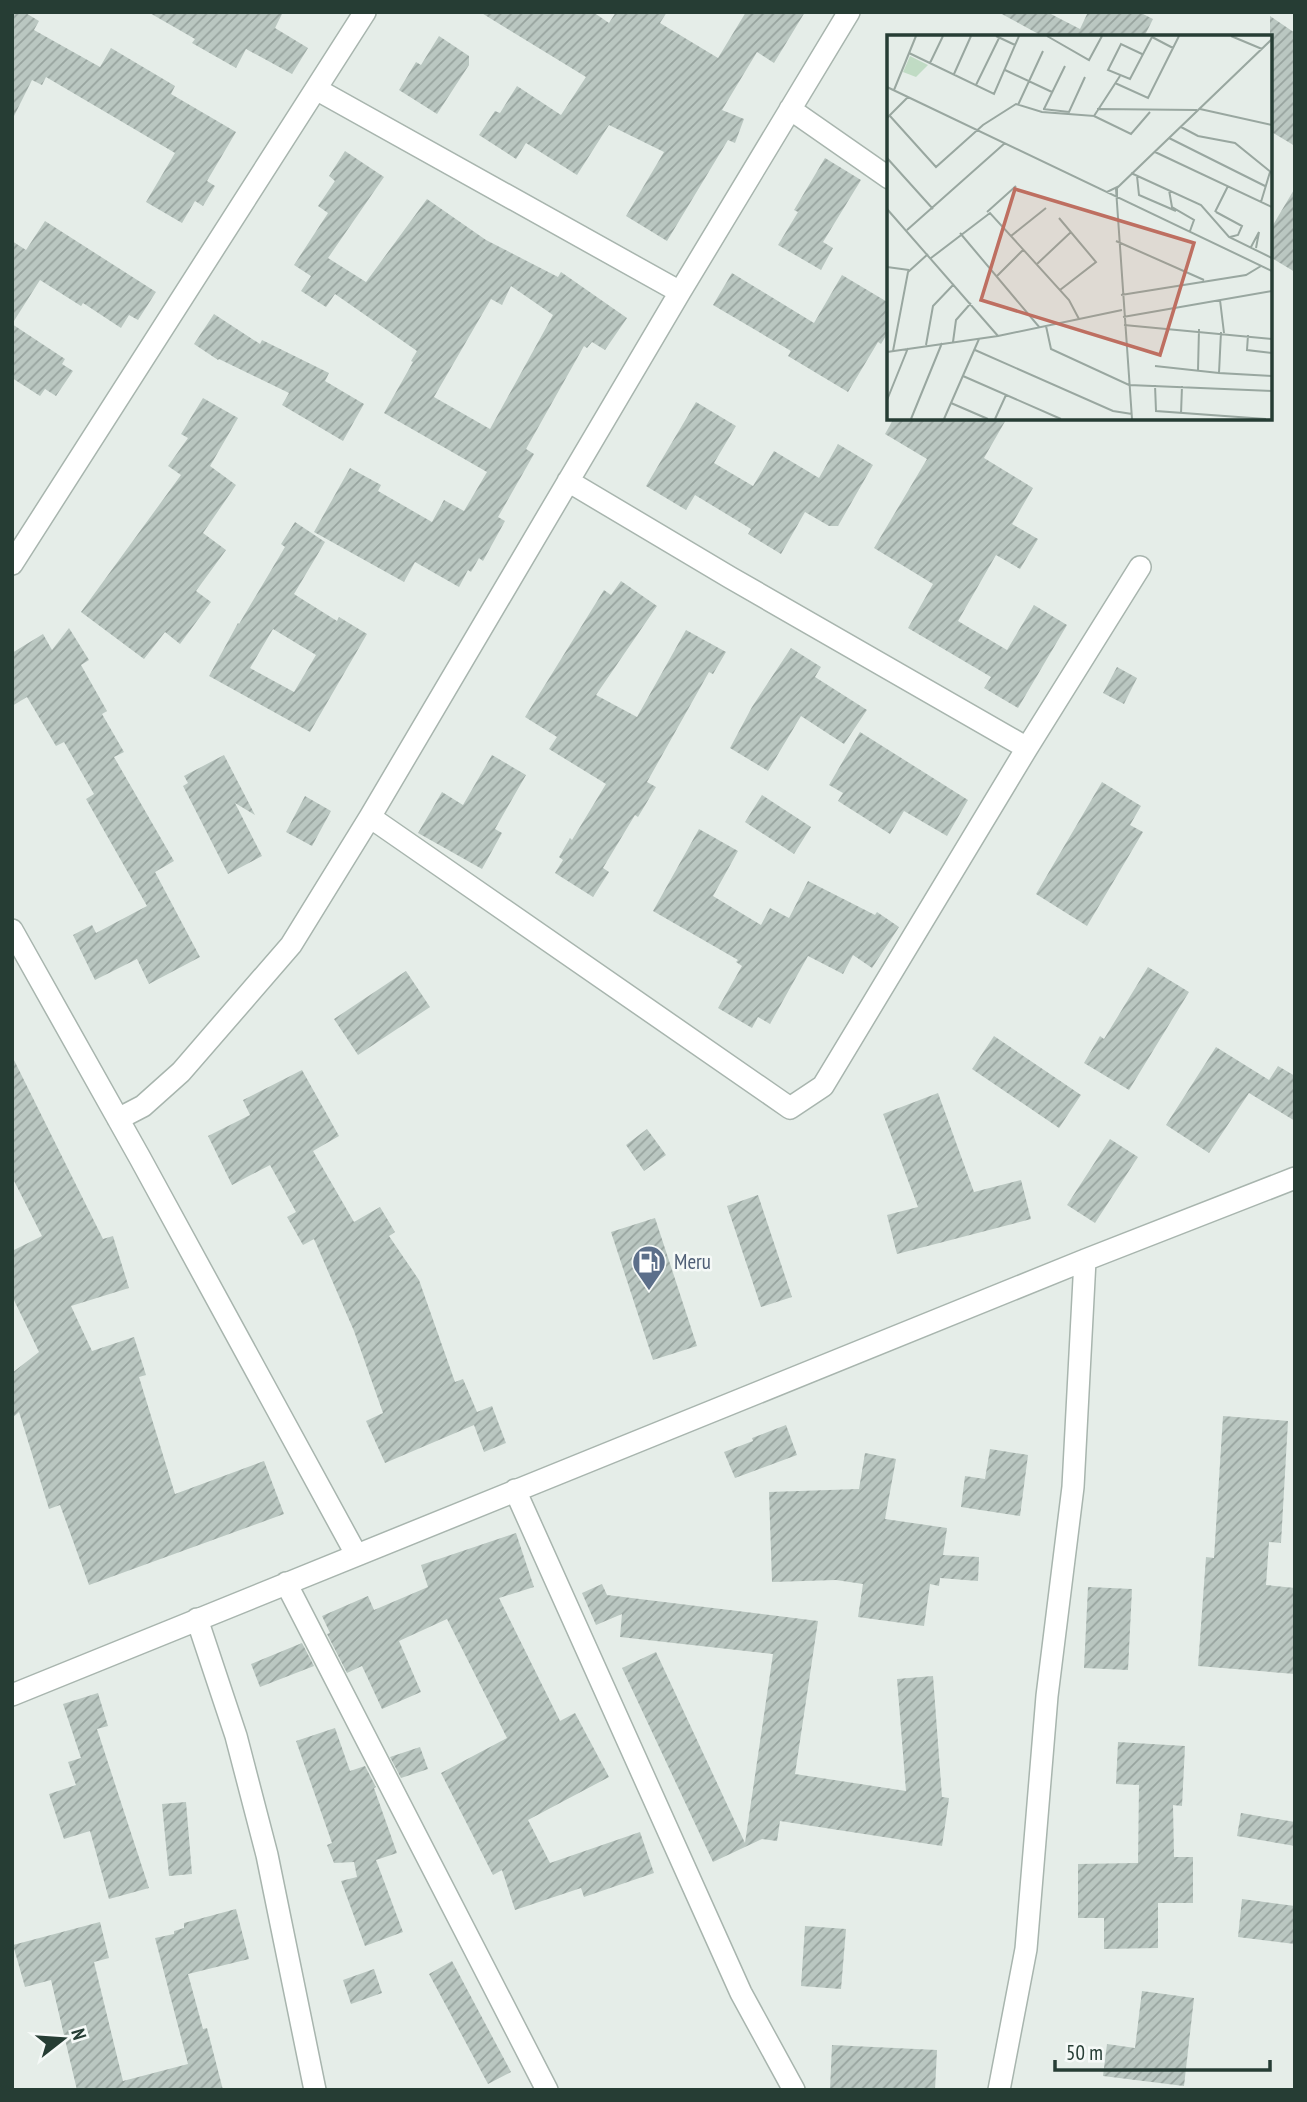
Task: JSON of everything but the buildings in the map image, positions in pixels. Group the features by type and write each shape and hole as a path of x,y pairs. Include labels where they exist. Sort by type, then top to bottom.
{"street":[{"path":"12,564 365,12"},
{"path":"118,1119 143,1105 181,1072 290,945 370,817 849,12"},
{"path":"316,89 680,292"},
{"path":"790,109 887,177"},
{"path":"568,481 1027,748"},
{"path":"370,817 790,1108 823,1086 1140,567"},
{"path":"12,930 356,1554"},
{"path":"12,1695 1085,1259 1295,1178"},
{"path":"999,2090 1026,1950 1047,1696 1073,1487 1085,1259"},
{"path":"515,1490 741,1993 794,2090"},
{"path":"286,1583 547,2090"},
{"path":"197,1619 236,1736 267,1855 315,2090"}],"place":[{"name":"Meru","path":"649,1292"}]}
